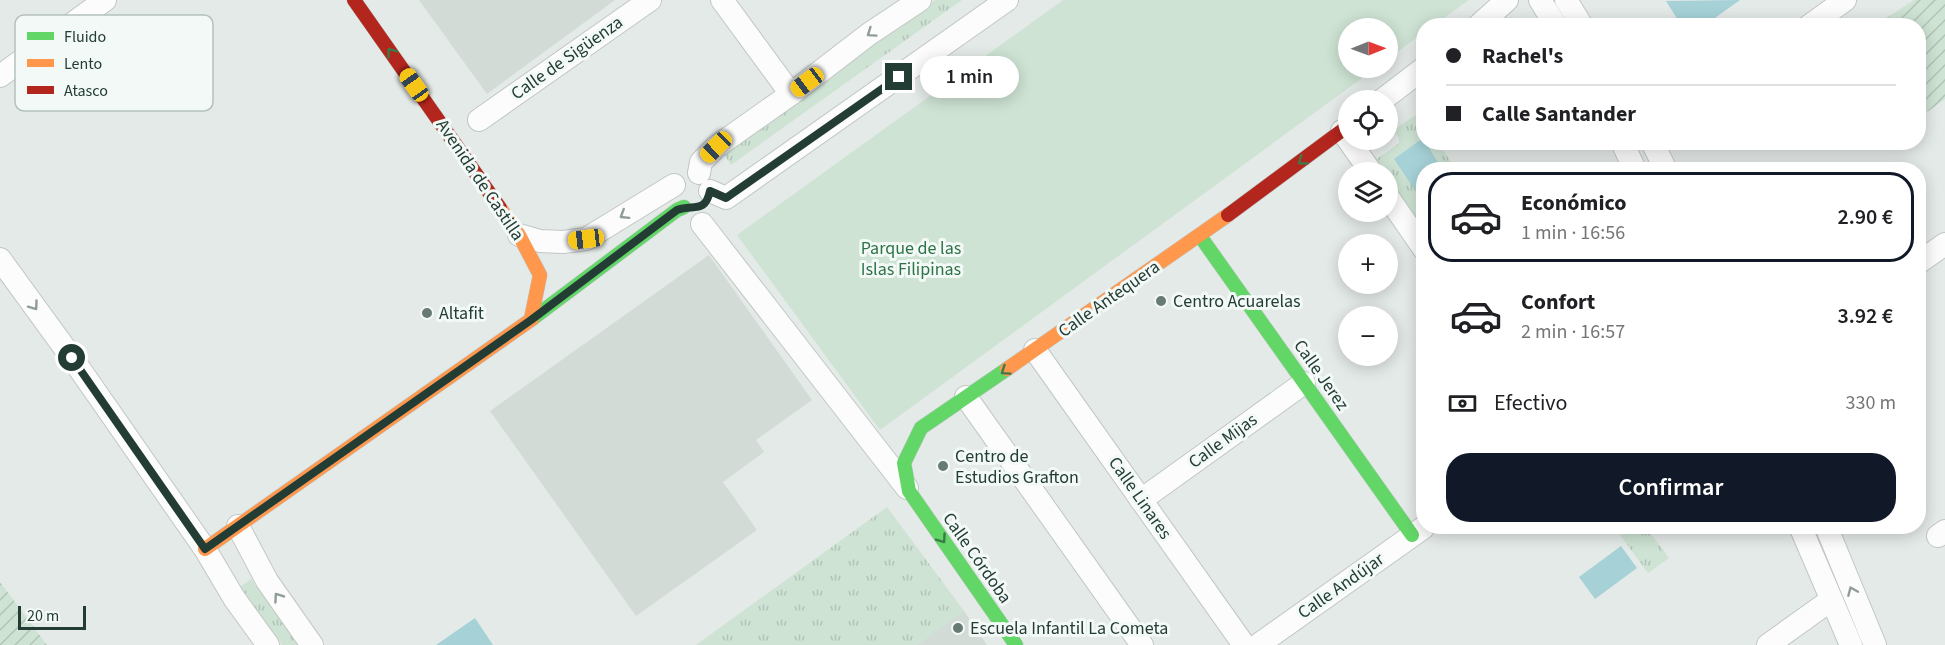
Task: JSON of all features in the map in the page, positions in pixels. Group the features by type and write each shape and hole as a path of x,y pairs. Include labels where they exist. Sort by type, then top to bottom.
{"street":[{"path":"84,15 105,0"},
{"name":"Avenida de Castilla","path":"354,0 519,235 540,275 531,320"},
{"name":"Calle de Sigüenza","path":"482,118 650,0"},
{"path":"722,0 791,94"},
{"path":"920,0 869,34 791,94 716,147 701,162 705,182 709,198 704,204 691,209 678,204 674,185 677,178 684,173 691,171 705,182 726,198 1007,0"},
{"path":"1487,18 1507,0"},
{"path":"1540,0 1551,18"},
{"path":"1566,0 1577,18"},
{"path":"1820,18 1845,0"},
{"path":"0,76 15,65"},
{"path":"1395,90 1416,74"},
{"name":"Calle Antequera","path":"909,491 904,463 921,428 1200,236 1338,134"},
{"path":"519,235 540,241 563,242 586,239 674,185"},
{"path":"205,549 531,320 684,207"},
{"path":"1398,211 1416,237"},
{"path":"702,224 909,491"},
{"name":"Calle Jerez","path":"1200,236 1304,383 1416,528"},
{"path":"1926,258 1944,247"},
{"path":"0,259 205,549 234,598 268,645"},
{"name":"Calle Linares","path":"1035,350 1244,645"},
{"name":"Calle Mijas","path":"1141,500 1304,383"},
{"path":"966,397 1142,645"},
{"name":"Calle Córdoba","path":"909,491 1016,645"},
{"path":"237,526 267,581 312,645"},
{"name":"Calle Andújar","path":"1258,645 1416,532"},
{"path":"1803,534 1851,645"},
{"path":"1829,534 1875,645"},
{"path":"1768,645 1831,600"}],"shaded area":[{"path":"419,0 615,0 487,94"},
{"path":"709,255 812,400 756,440 764,452 723,482 757,530 636,616 490,411"},
{"name":"Escuela Infantil La Cometa","path":"964,611 987,645 916,645"}],"green space":[{"path":"935,0 962,0 731,165 722,151"},
{"name":"Parque de las Islas Filipinas","path":"1063,0 1469,0 1444,18 1416,18 1416,38 1398,52 1398,18 1338,18 1338,78 1362,78 1346,90 1338,90 1338,96 880,430 737,235"},
{"path":"1914,0 1945,0 1945,99 1926,113 1926,18 1887,18"},
{"path":"1416,115 1416,150 1443,150 1451,162 1416,162 1416,222 1398,195 1398,162 1374,161 1389,150 1398,150 1398,127"},
{"path":"887,507 964,611 916,645 696,645"},
{"path":"1651,534 1669,558 1648,573 1620,535"},
{"path":"251,579 299,645 282,645 240,587"},
{"path":"0,582 47,645 0,645"}],"water":[{"path":"1740,0 1715,18 1677,18 1666,1"},
{"path":"1416,143 1416,150 1430,150 1438,162 1416,162 1416,192 1394,159"},
{"path":"1621,546 1637,568 1595,599 1579,577"},
{"path":"475,618 493,645 436,645"}],"traffic: fast":[{"path":"532,319 684,207"},
{"path":"1200,236 1412,535"},
{"path":"1007,369 921,428 904,463 909,491 1016,645"}],"traffic: slow":[{"path":"500,208 519,235 540,275 531,319"},
{"path":"1007,369 1228,215"},
{"path":"205,549 532,319"}],"traffic: jam":[{"path":"354,0 500,208"},
{"path":"1228,215 1338,133"}],"place":[{"name":"Centro Acuarelas","path":"1161,301"},
{"name":"Altafit","path":"427,313"},
{"name":"Centro de Estudios Grafton","path":"943,466"},
{"name":"Escuela Infantil La Cometa","path":"958,628"}],"route":[{"path":"72,358 205,549 531,320 677,210 684,207 698,208 709,198 710,191 726,198 899,77"}]}
